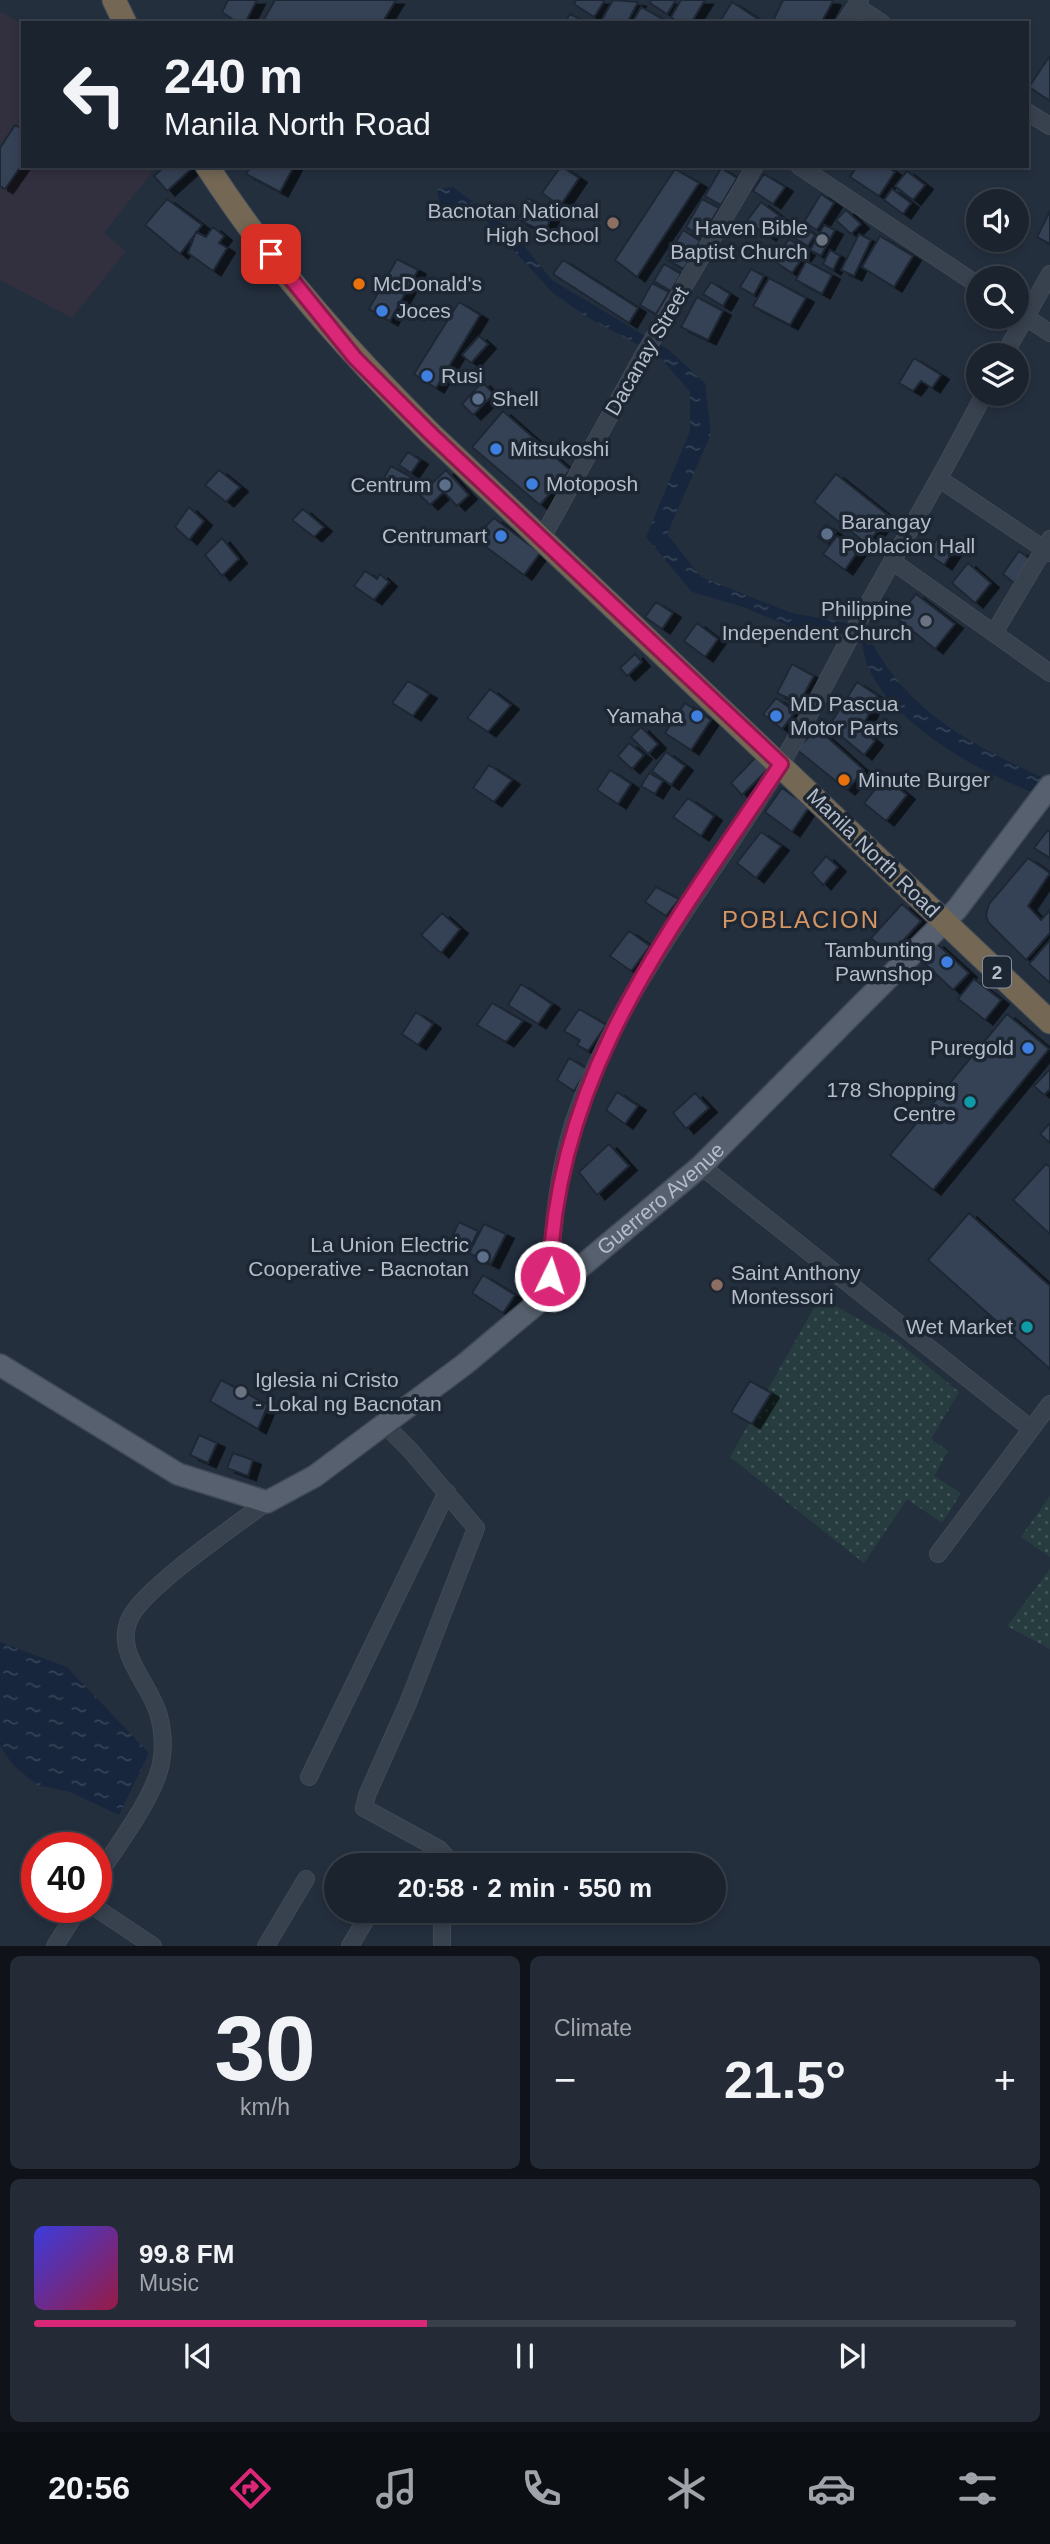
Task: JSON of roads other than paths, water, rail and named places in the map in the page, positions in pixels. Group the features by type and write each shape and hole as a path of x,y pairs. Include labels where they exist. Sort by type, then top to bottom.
{"highway":[{"path":"114,0 124,21"},
{"name":"Manila North Road","path":"208,168 288,276 355,358 1050,1022"}],"main road":[{"name":"Guerrero Avenue","path":"267,1502 315,1476 550,1296 701,1166 944,922 1045,793"},
{"path":"0,1365 178,1474 267,1502"}],"street":[{"path":"846,21 858,3 880,21"},
{"path":"1029,113 1050,126"},
{"name":"Dacanay Street","path":"542,538 644,354 754,168"},
{"path":"802,168 966,277"},
{"path":"1029,302 1050,274"},
{"path":"1029,320 1050,333"},
{"path":"550,1296 551,1256 559,1185 573,1125 596,1066 630,997 781,764 892,561 940,480 978,406"},
{"path":"940,480 1048,547 994,633"},
{"path":"892,561 1050,673"},
{"path":"701,1166 1030,1428"},
{"path":"938,1554 1050,1404"},
{"path":"384,1424 447,1492 476,1528 473,1542 367,1795 364,1808 443,1853"},
{"path":"309,1777 447,1492"},
{"path":"112,1853 153,1787 161,1764 159,1715 127,1648 125,1631 128,1620 134,1609 162,1583 267,1502"},
{"path":"266,1945 306,1879"},
{"path":"112,1918 153,1945"},
{"path":"55,1945 69,1923"},
{"path":"350,1945 364,1923"},
{"path":"442,1923 442,1945"}],"water":[{"path":"453,187 512,231 552,280 669,350 705,383 711,434 667,534 701,577 792,613 864,626 879,655 897,680 918,702 966,738 1050,781 1050,799 999,778 922,731 882,690 868,667 860,635 789,626 740,606 692,592 646,537 690,431 690,392 659,356 585,316 552,292 484,218 440,206 437,189"},
{"path":"0,1642 67,1667 149,1753 119,1815 70,1792 37,1785 13,1765 0,1746"}],"place":[{"name":"Bacnotan National High School","path":"613,223"},
{"name":"Haven Bible Baptist Church","path":"822,240"},
{"name":"McDonald's","path":"359,284"},
{"name":"Joces","path":"382,311"},
{"name":"Rusi","path":"427,376"},
{"name":"Shell","path":"478,399"},
{"name":"Mitsukoshi","path":"496,449"},
{"name":"Motoposh","path":"532,484"},
{"name":"Centrum","path":"445,485"},
{"name":"Barangay Poblacion Hall","path":"827,534"},
{"name":"Centrumart","path":"501,536"},
{"name":"Philippine Independent Church","path":"926,621"},
{"name":"Yamaha","path":"697,716"},
{"name":"MD Pascua Motor Parts","path":"776,716"},
{"name":"Minute Burger","path":"844,780"},
{"name":"Tambunting Pawnshop","path":"947,962"},
{"name":"Puregold","path":"1028,1048"},
{"name":"178 Shopping Centre","path":"970,1102"},
{"name":"La Union Electric Cooperative - Bacnotan","path":"483,1257"},
{"name":"Saint Anthony Montessori","path":"717,1285"},
{"name":"Wet Market","path":"1027,1327"},
{"name":"Iglesia ni Cristo - Lokal ng Bacnotan","path":"241,1392"}],"district":[{"name":"POBLACION","path":"801,920"}]}
